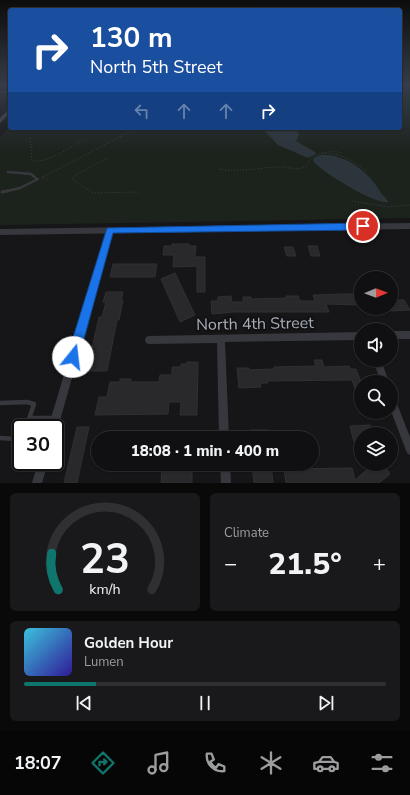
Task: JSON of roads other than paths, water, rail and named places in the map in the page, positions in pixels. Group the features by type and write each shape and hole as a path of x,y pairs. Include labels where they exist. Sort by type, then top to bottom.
{"main road":[{"path":"0,121 8,112"}],"street":[{"path":"0,232 410,226"},
{"path":"55,418 110,230"},
{"path":"398,335 410,335"},
{"name":"North 4th Street","path":"149,340 354,336"},
{"path":"220,339 224,431"},
{"path":"398,418 410,450"},
{"path":"37,483 40,471"},
{"path":"225,471 226,483"}],"lane":[{"path":"1,193 20,188 38,179 31,174 8,172"},
{"path":"0,403 27,402 34,404 31,418 55,418"},
{"path":"0,438 12,439"}]}
